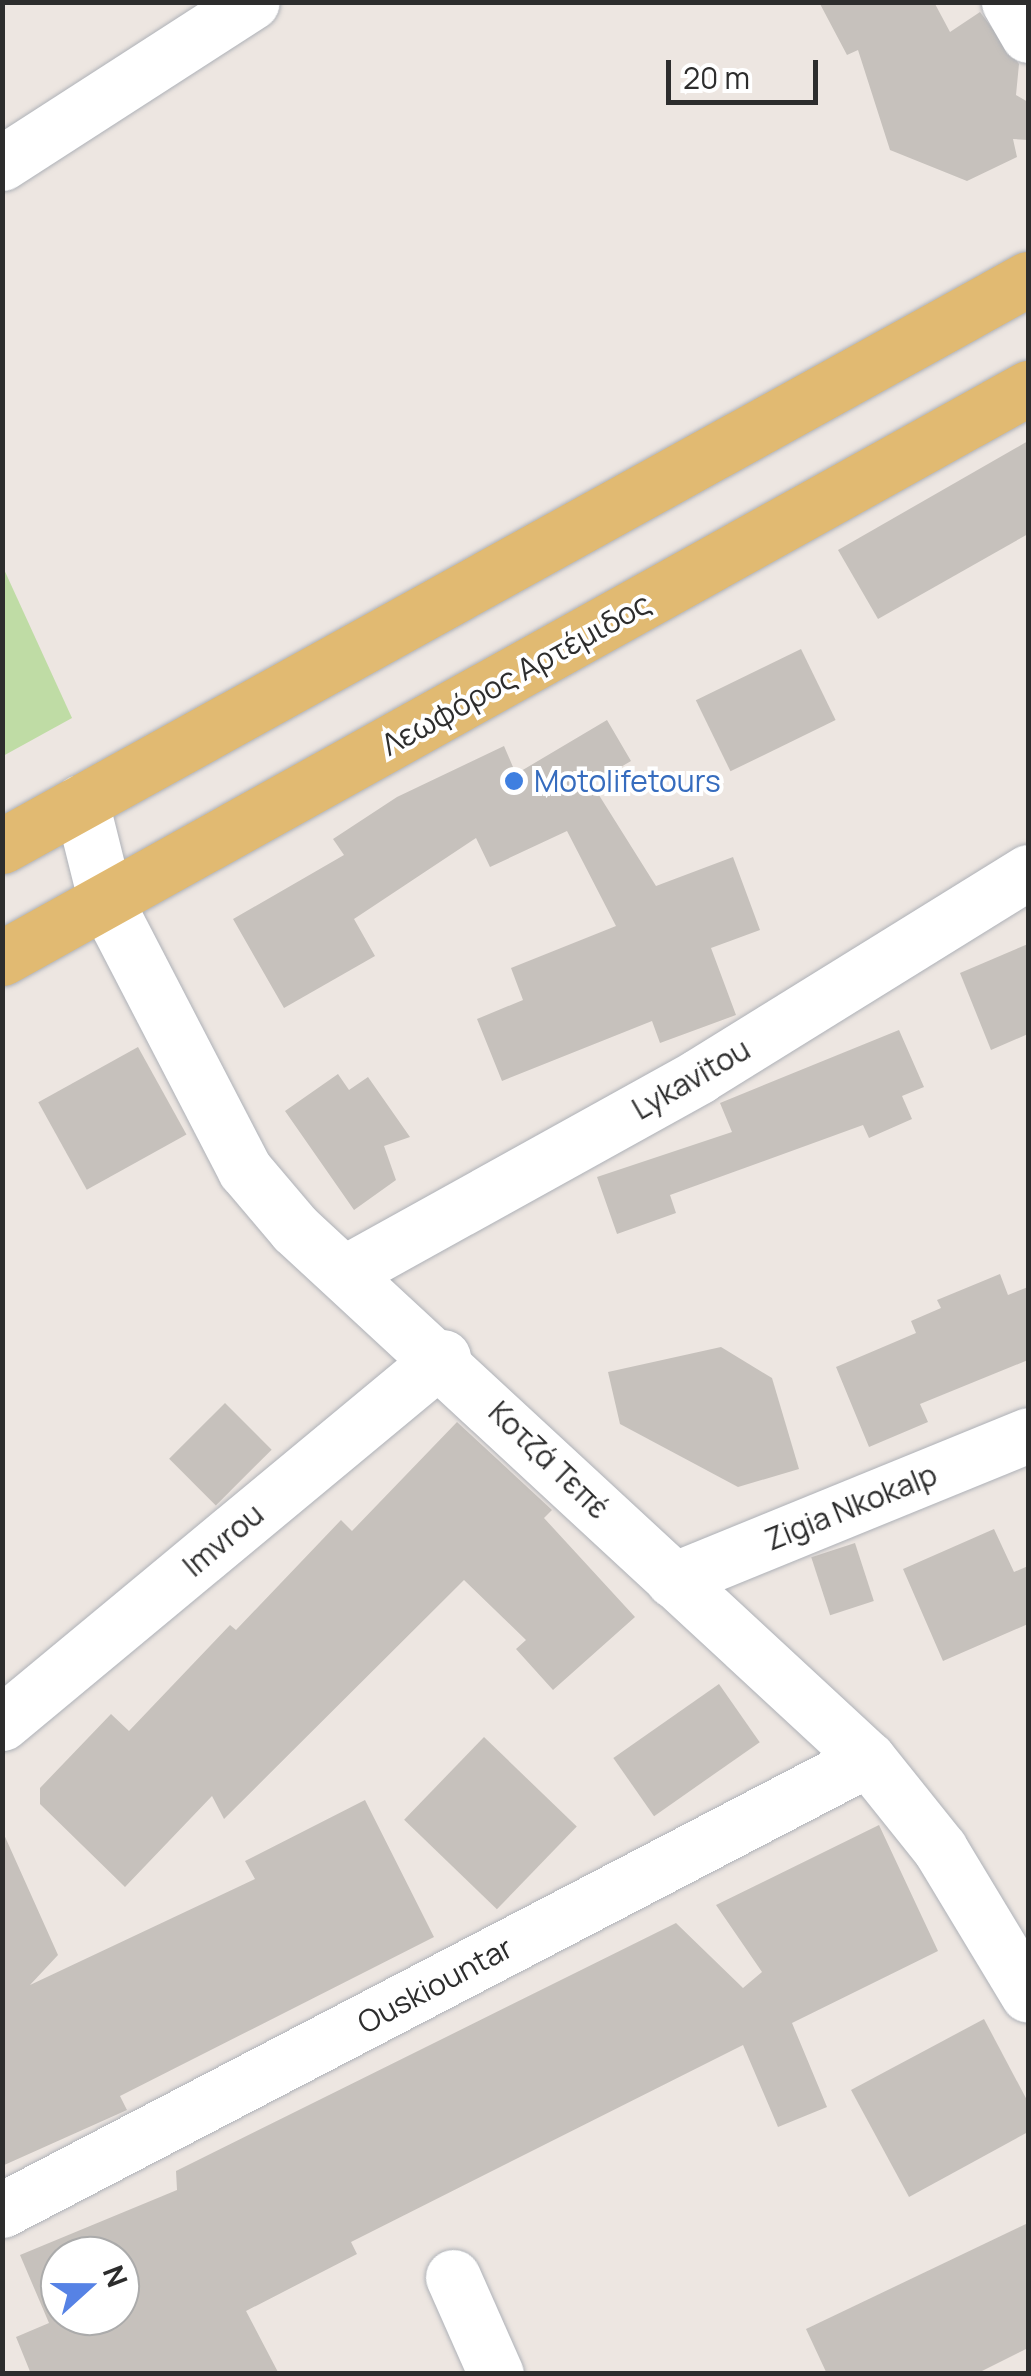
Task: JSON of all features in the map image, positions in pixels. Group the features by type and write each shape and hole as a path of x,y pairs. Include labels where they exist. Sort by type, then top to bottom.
{"main road":[{"path":"2,846 1028,279"},
{"name":"Λεωφόρος Αρτέμιδος","path":"2,958 1028,388"}],"street":[{"path":"2,162 252,2"},
{"path":"1010,2 1028,35"},
{"name":"Κοτζά Τεπέ","path":"81,802 106,902 245,1170 346,1272 442,1357 673,1580 868,1759 940,1849 1008,1917 1028,1995"},
{"name":"Lykavitou","path":"346,1272 699,1076 1028,872"},
{"name":"Imvrou","path":"2,1723 442,1357"},
{"name":"Zigia Nkokalp","path":"673,1580 1028,1434"},
{"name":"Ouskiountar","path":"2,2210 868,1759"},
{"path":"453,2277 496,2374"}],"green space":[{"path":"2,565 72,718 3,756 2,756"}],"building":[{"path":"819,2 934,2 950,32 980,12 1019,64 1016,95 1028,102 1028,140 1013,139 1017,157 967,181 890,150 858,50 847,55"},
{"path":"1028,441 1028,534 878,619 838,550"},
{"path":"801,649 836,720 730,771 696,700"},
{"path":"607,720 631,761 592,784 656,886 733,857 760,930 711,948 736,1015 660,1043 652,1021 502,1081 477,1019 523,1000 511,968 616,926 567,831 490,867 476,838 354,919 375,956 284,1008 233,919 344,855 333,839 397,797 504,746 516,774"},
{"path":"1028,944 1028,1034 991,1050 960,973"},
{"path":"899,1030 924,1087 902,1096 912,1119 869,1138 863,1125 670,1195 676,1213 617,1234 597,1177 732,1132 720,1103"},
{"path":"138,1047 186,1134 87,1190 38,1102"},
{"path":"338,1074 349,1090 368,1077 410,1137 384,1146 396,1180 354,1210 285,1111"},
{"path":"1000,1274 1008,1295 1028,1287 1028,1360 920,1404 928,1422 869,1447 836,1367 916,1333 911,1321 941,1308 937,1300"},
{"path":"721,1347 772,1378 799,1469 738,1487 620,1424 608,1372"},
{"path":"225,1403 272,1450 216,1506 169,1459"},
{"path":"457,1422 552,1510 544,1518 635,1617 553,1690 516,1649 526,1640 464,1580 224,1819 212,1796 125,1887 40,1804 40,1788 111,1714 129,1731 230,1625 236,1630 341,1520 352,1531"},
{"path":"994,1529 1014,1572 1028,1566 1028,1624 943,1661 903,1569"},
{"path":"855,1543 874,1601 830,1615 811,1557"},
{"path":"719,1684 760,1742 654,1816 613,1758"},
{"path":"484,1737 577,1827 497,1909 404,1820"},
{"path":"365,1800 434,1937 120,2096 127,2110 2,2166 2,1830 58,1955 30,1985 255,1879 245,1861"},
{"path":"879,1825 938,1951 792,2023 827,2107 778,2127 743,2045 351,2242 357,2254 246,2311 279,2374 31,2374 16,2337 40,2327 40,2336 140,2336 140,2236 66,2236 177,2190 176,2171 676,1923 743,1988 762,1972 716,1905"},
{"path":"984,2019 1028,2102 1028,2132 909,2197 851,2090"},
{"path":"1028,2223 1028,2348 976,2374 827,2374 806,2329"},
{"path":"40,2247 40,2302 20,2255"}],"place":[{"name":"Motolifetours","path":"514,781"}]}
